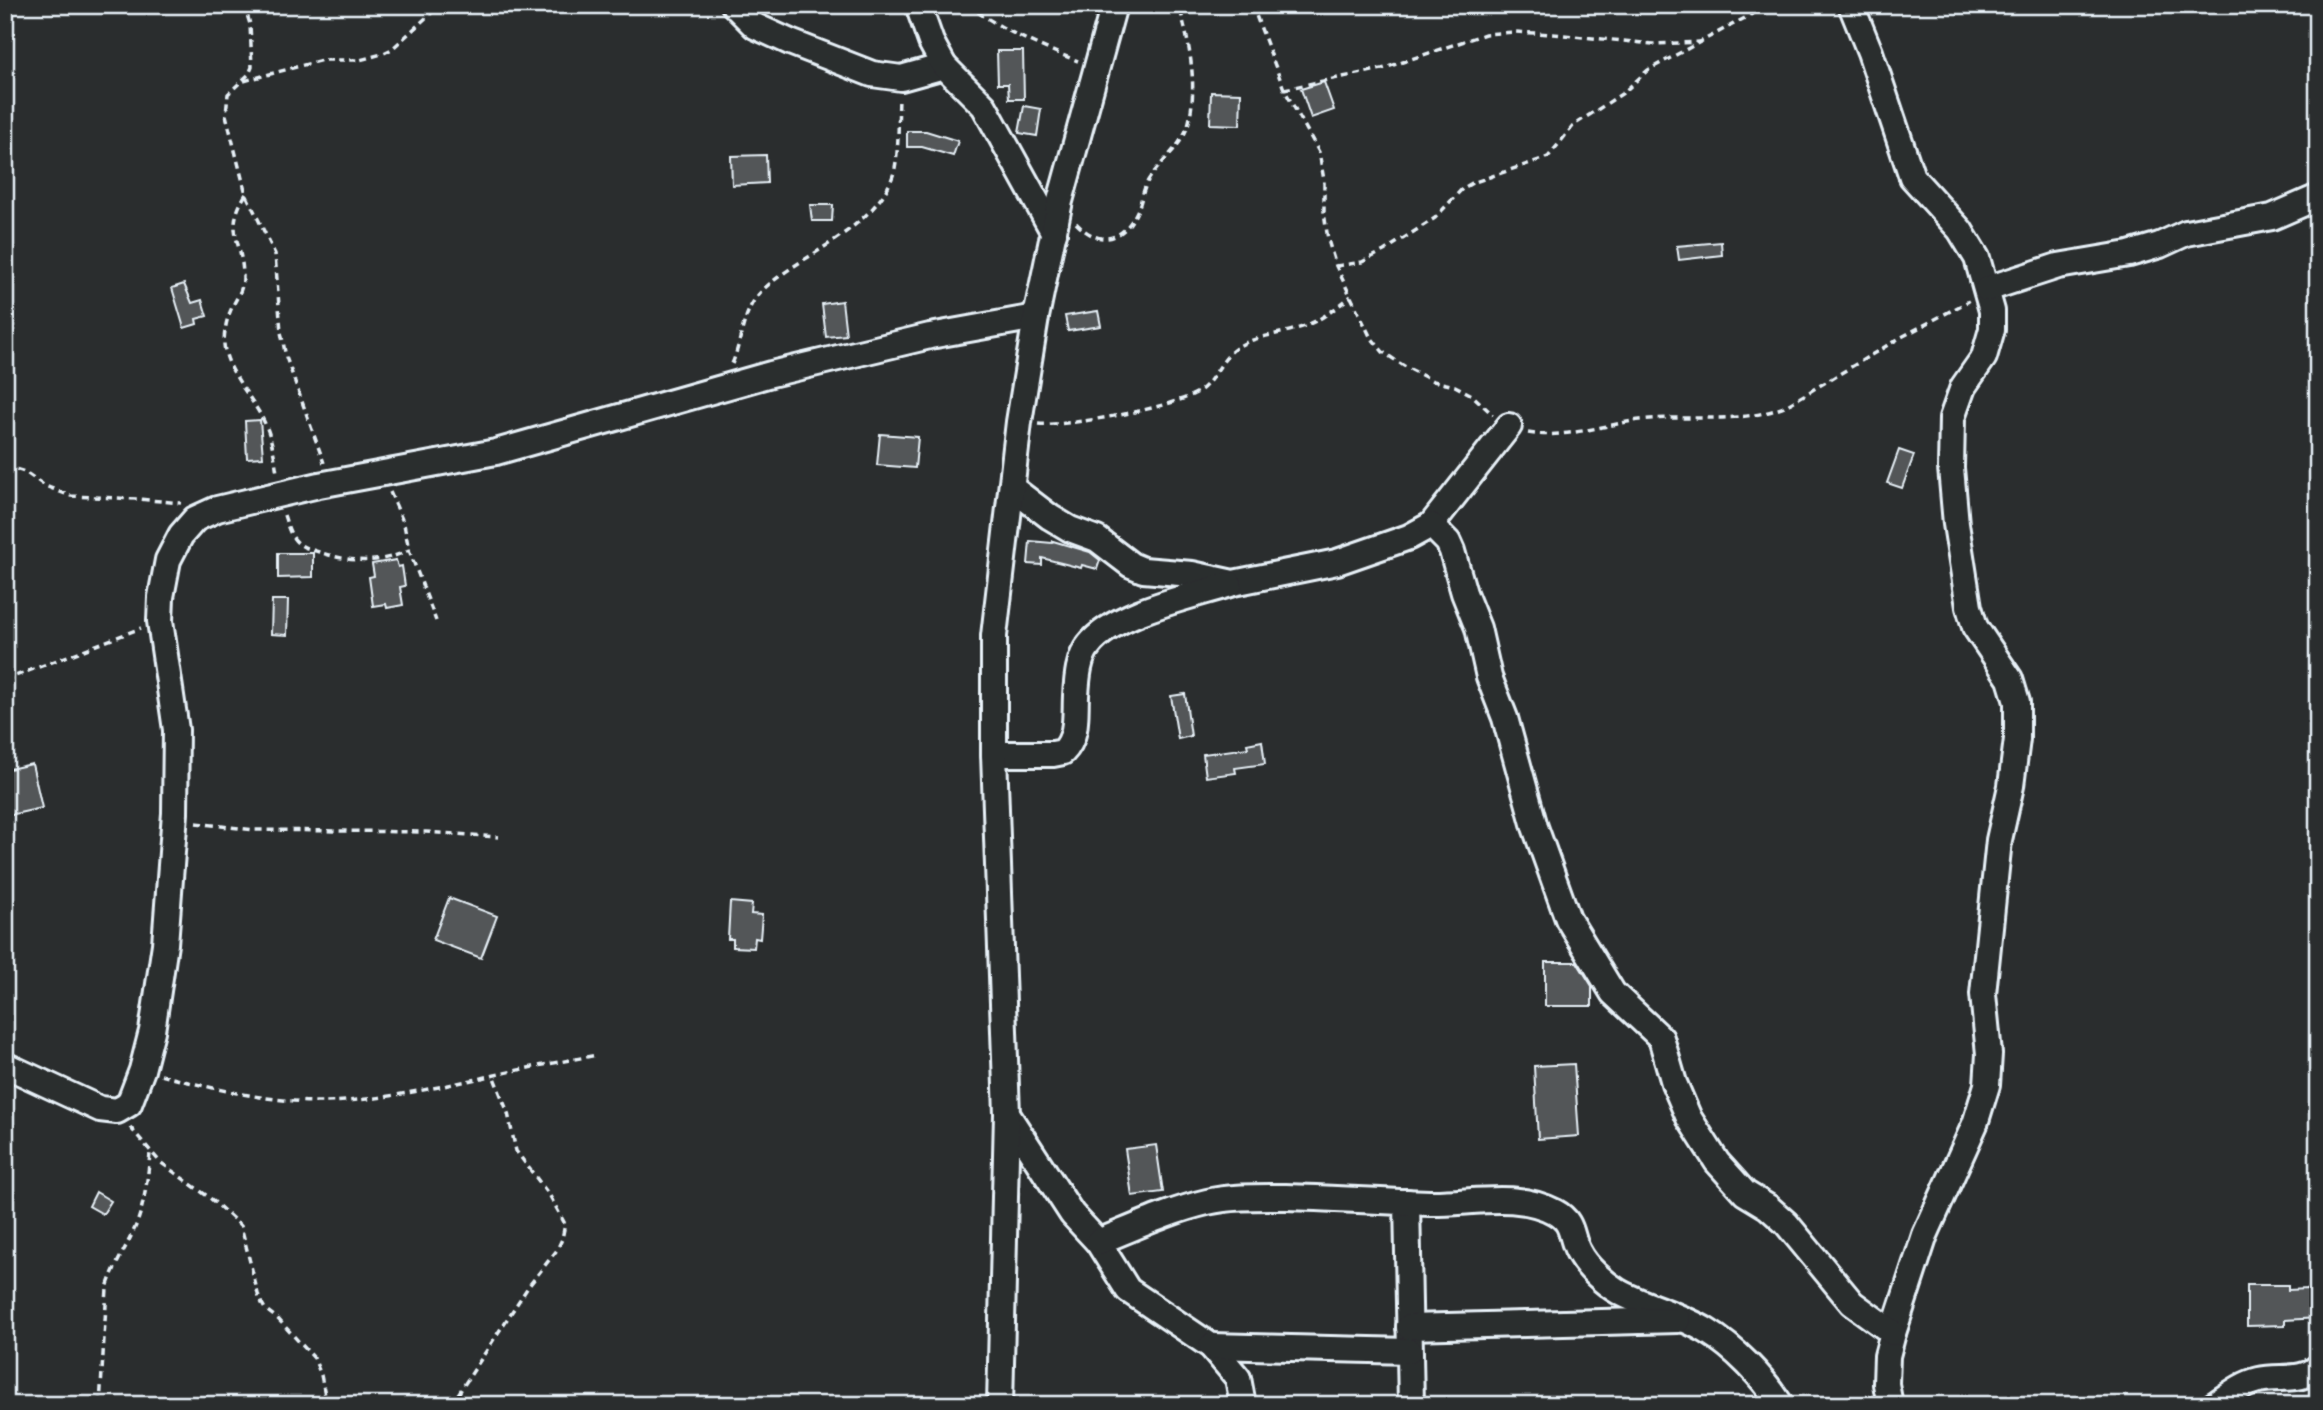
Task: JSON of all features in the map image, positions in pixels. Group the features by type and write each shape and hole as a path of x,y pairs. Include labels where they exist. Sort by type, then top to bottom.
{"street":[{"path":"734,5 755,26 790,43 872,74 901,78 944,66"},
{"path":"918,5 931,42 944,66 984,106 1054,233"},
{"path":"1000,1405 1007,1114 994,754 994,636 1019,422 1036,317 1060,201 1114,5"},
{"path":"1851,5 1870,52 1912,177 1960,230 1977,258 1987,289 1992,311 1992,329 1984,356 1963,387 1952,418 1951,468 1956,524 1969,607 1975,626 2010,679 2017,702 2017,739 2011,786 1999,840 1983,993 1989,1054 1987,1085 1975,1124 1925,1236 1893,1333 1887,1356 1886,1384 1890,1405"},
{"path":"1987,289 2050,268 2129,254 2197,231 2272,217 2318,197"},
{"path":"5,1065 100,1109 117,1111 129,1104 142,1070 152,1031 165,944 175,813 176,730 160,621 161,597 168,560 181,535 195,519 218,509 319,485 496,452 714,390 930,336 1036,317"},
{"path":"994,754 1063,752 1072,738 1081,658 1088,645 1113,624 1233,583 1337,562 1409,537 1432,525 1508,426"},
{"path":"1012,488 1050,517 1070,529 1097,539 1131,565 1143,570 1192,574 1233,583"},
{"path":"1432,525 1448,542 1452,551 1478,628 1489,677 1505,718 1535,827 1568,919 1613,993 1643,1018 1661,1038 1674,1083 1689,1118 1717,1162 1745,1193 1768,1207 1786,1223 1852,1303 1893,1333"},
{"path":"1007,1114 1072,1213 1098,1242 1128,1290 1211,1346 1238,1378 1243,1405"},
{"path":"1098,1242 1170,1213 1208,1202 1259,1197 1432,1203 1498,1200 1535,1203 1557,1213 1569,1225 1577,1250 1604,1280 1619,1292 1707,1331 1741,1358 1782,1405"},
{"path":"1407,1202 1411,1405"},
{"path":"1211,1346 1409,1339 1685,1320"},
{"path":"2214,1405 2247,1384 2274,1377 2304,1376 2318,1367"}],"path":[{"path":"244,5 250,24 252,58 249,74 233,88 226,104 246,194 275,254 281,332 286,357 325,466 319,485"},
{"path":"242,82 322,60 360,60 382,54 392,49 440,5"},
{"path":"968,5 988,20 1023,38 1096,68"},
{"path":"1060,201 1074,220 1094,237 1106,239 1118,235 1138,211 1148,180 1183,139 1190,120 1194,89 1180,5"},
{"path":"1252,5 1284,89 1319,152 1324,180 1324,212 1328,240 1336,266 1370,336 1383,352 1433,381 1455,386 1472,396 1508,426 1531,434 1548,434 1596,429 1640,420 1767,414 1795,401 1898,339 1956,310 1987,289"},
{"path":"1336,266 1362,262 1384,251 1435,218 1462,189 1472,183 1548,157 1574,125 1623,93 1648,70 1769,5"},
{"path":"1284,89 1382,69 1485,34 1553,34 1653,44 1703,42"},
{"path":"714,390 732,365 747,312 760,293 861,219 877,203 890,183 895,167 901,78"},
{"path":"246,194 236,210 233,227 242,262 242,286 230,312 224,346 268,430 289,532 296,542 305,548 348,561 386,558 409,550"},
{"path":"1019,422 1044,425 1073,422 1173,403 1198,393 1237,348 1255,339 1298,329 1327,316 1351,296"},
{"path":"5,466 25,472 45,486 71,496 185,504"},
{"path":"376,475 385,484 397,507 408,536 409,550 436,621"},
{"path":"5,680 160,621"},
{"path":"175,813 199,825 219,828 426,832 499,837"},
{"path":"142,1070 194,1084 253,1095 316,1102 416,1092 597,1055"},
{"path":"451,1405 527,1287 557,1250 565,1229 550,1196 516,1151 508,1114 493,1075"},
{"path":"117,1111 150,1153 242,1226 259,1298 265,1309 278,1319 314,1358 321,1375 327,1405"},
{"path":"100,1405 107,1288 137,1221 147,1183 150,1153"}],"building":[{"path":"997,51 1023,51 1024,99 1009,99 1008,84 998,84"},
{"path":"1324,82 1334,110 1311,118 1301,89"},
{"path":"1211,92 1241,93 1240,125 1210,124"},
{"path":"1024,106 1041,109 1037,136 1019,133"},
{"path":"907,131 926,131 958,141 953,156 922,147 907,147"},
{"path":"766,155 767,183 732,185 731,156"},
{"path":"810,205 833,205 832,221 812,221"},
{"path":"1721,242 1722,255 1679,260 1677,246"},
{"path":"184,284 192,303 202,300 207,316 196,319 197,324 184,328 172,288"},
{"path":"842,301 846,335 826,337 822,304"},
{"path":"1098,311 1101,326 1068,331 1065,316"},
{"path":"260,420 263,457 247,458 245,421"},
{"path":"880,434 918,437 915,468 877,465"},
{"path":"1899,450 1914,455 1902,488 1887,483"},
{"path":"1030,541 1053,541 1090,552 1100,560 1097,569 1082,565 1081,568 1042,558 1042,565 1028,564"},
{"path":"278,553 313,553 313,577 278,578"},
{"path":"396,560 398,567 402,566 405,586 400,587 403,605 387,608 386,604 373,606 369,577 374,576 372,564"},
{"path":"272,600 288,600 287,635 271,634"},
{"path":"1185,694 1191,736 1178,739 1171,696"},
{"path":"1262,741 1265,764 1235,768 1236,773 1206,777 1203,754 1248,748 1247,744"},
{"path":"32,764 42,808 5,816 5,770"},
{"path":"449,898 497,916 481,958 433,940"},
{"path":"730,902 752,904 751,914 762,915 760,939 755,938 754,948 733,947 733,939 728,939"},
{"path":"1545,962 1577,962 1592,986 1592,1006 1545,1006"},
{"path":"1574,1064 1579,1136 1538,1139 1534,1066"},
{"path":"1156,1145 1163,1192 1132,1196 1125,1149"},
{"path":"96,1192 111,1201 103,1214 89,1206"},
{"path":"2247,1285 2288,1285 2288,1290 2308,1289 2308,1297 2318,1296 2318,1318 2285,1320 2285,1325 2247,1326"}]}
